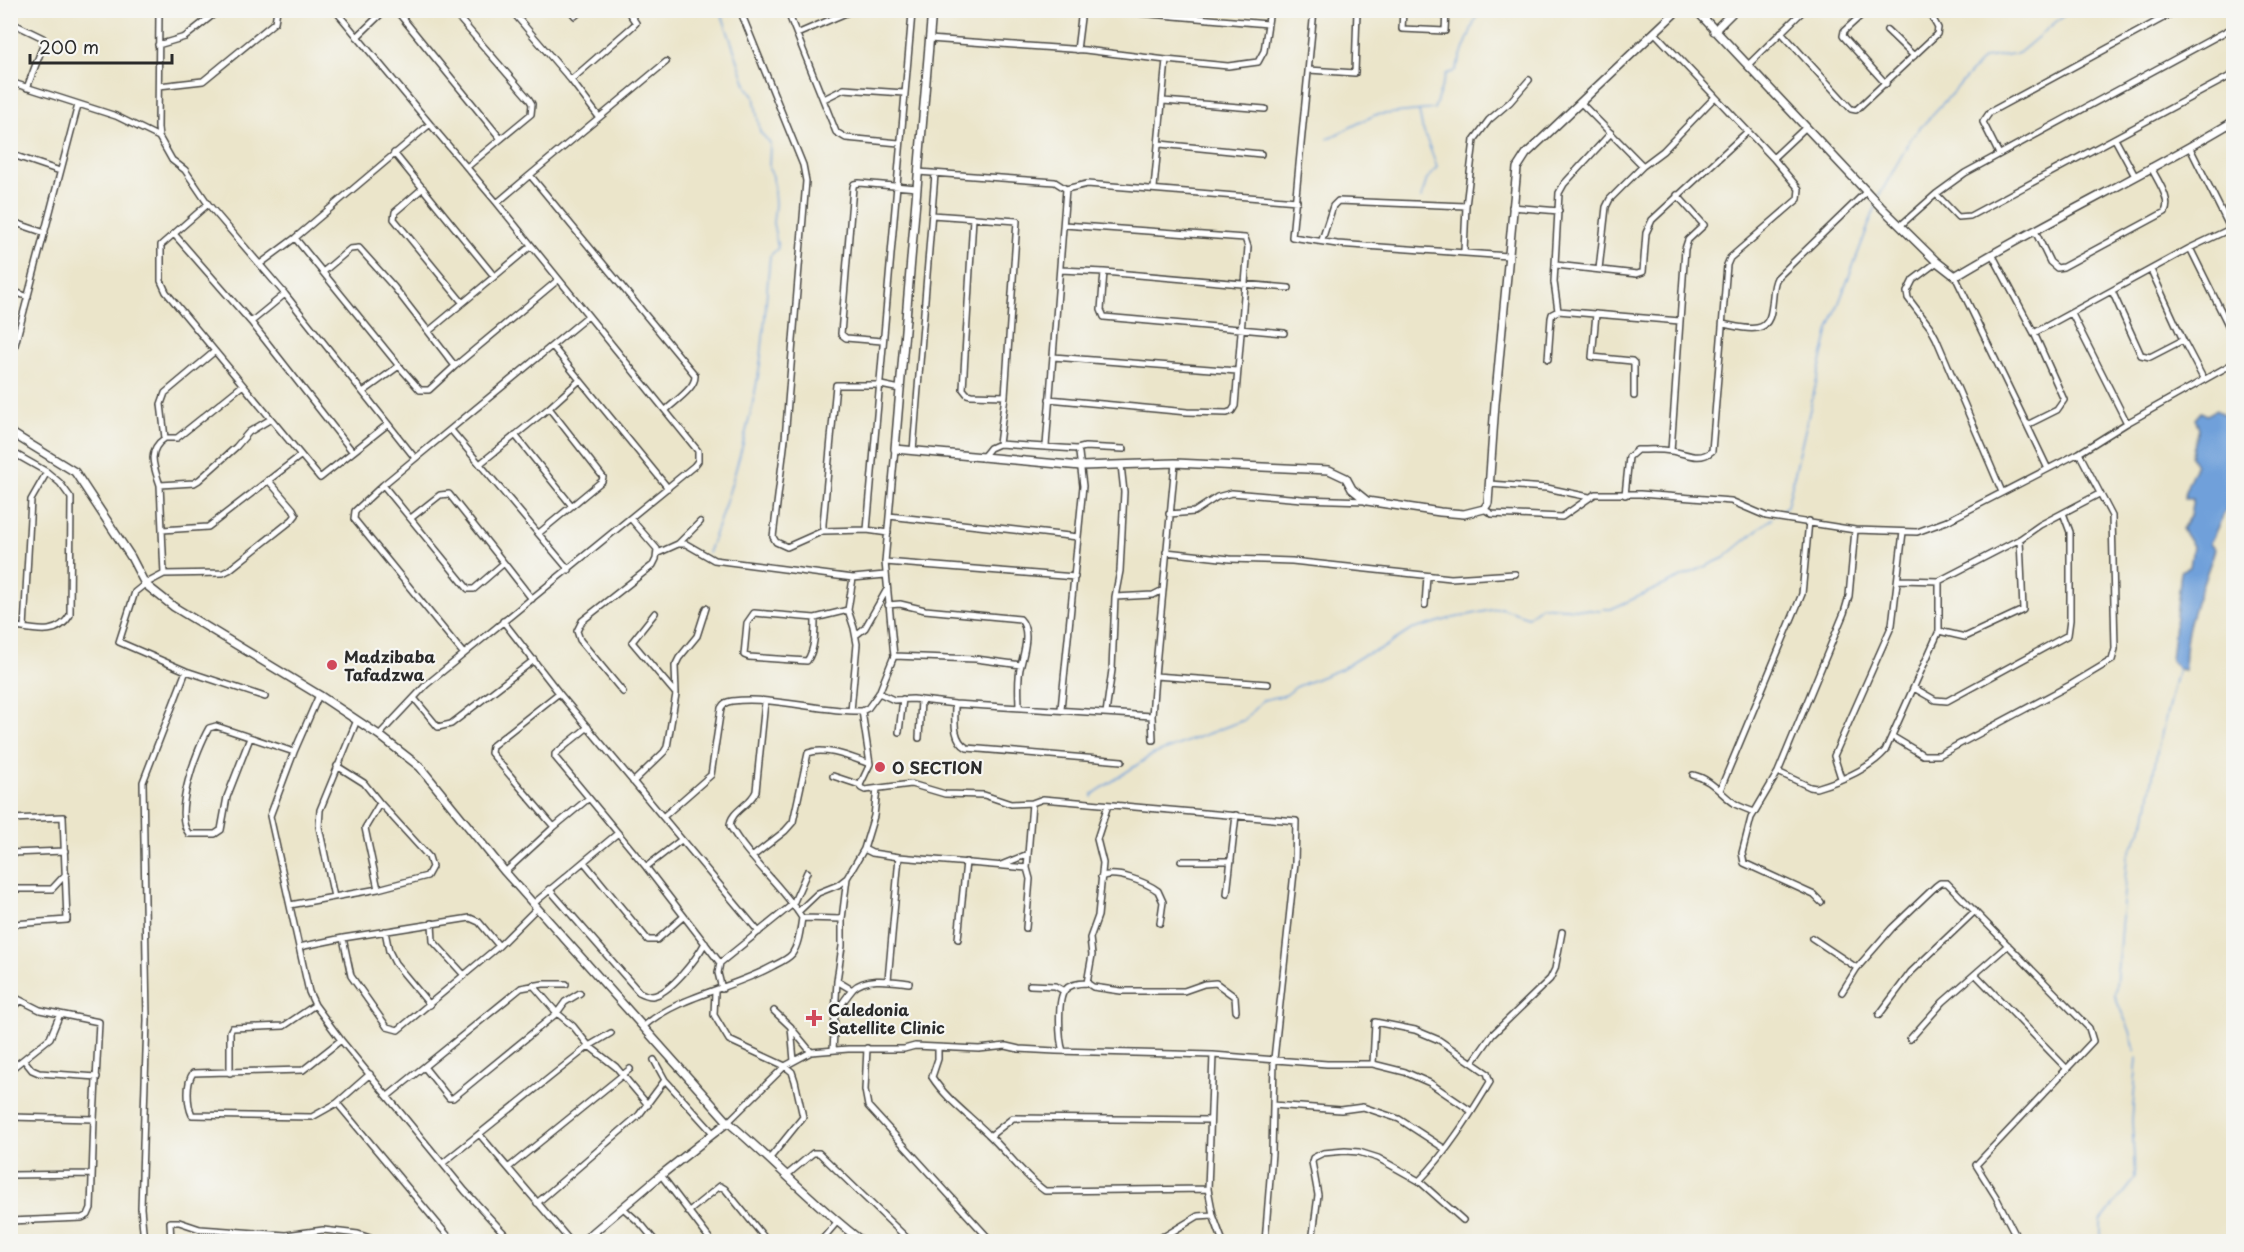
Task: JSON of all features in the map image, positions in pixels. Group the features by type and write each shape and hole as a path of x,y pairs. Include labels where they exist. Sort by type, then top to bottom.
{"street":[{"path":"159,10 159,137 172,160 185,170 208,204 285,294 415,458"},
{"path":"158,45 185,37 219,10"},
{"path":"159,86 203,81 275,22 277,10"},
{"path":"335,10 497,203 698,451 694,466 569,570 463,653 414,698 379,735"},
{"path":"357,37 385,10"},
{"path":"396,10 501,139"},
{"path":"452,10 532,104 531,114 467,167"},
{"path":"511,10 572,80 599,117"},
{"path":"570,10 575,16 582,10"},
{"path":"572,80 636,23 627,10"},
{"path":"740,10 803,165 806,181 785,439 773,537 781,546 787,547 823,531 867,530 888,533"},
{"path":"787,10 836,132 841,136 900,143"},
{"path":"797,34 853,10"},
{"path":"867,530 904,93 914,12 896,10"},
{"path":"663,817 711,775 722,705 731,701 765,702 862,711 868,708 879,693 894,656 885,562 932,10"},
{"path":"1077,50 1082,10"},
{"path":"1103,10 1269,24"},
{"path":"929,39 1077,50 1228,66 1258,62 1264,51 1270,10"},
{"path":"1314,10 1292,237 1337,244 1464,251 1508,256"},
{"path":"1309,70 1355,73 1357,10"},
{"path":"1403,10 1402,29 1445,31 1446,10"},
{"path":"1169,513 1194,512 1217,497 1232,493 1302,499 1367,501 1464,514 1484,509 1488,503 1490,484 1512,207 1518,168 1526,154 1678,10"},
{"path":"1696,10 1881,207 1936,262 1955,276 2048,469"},
{"path":"1714,31 1735,10"},
{"path":"1748,65 1804,10"},
{"path":"1867,10 1844,31 1843,36 1886,84"},
{"path":"1781,32 1851,109 1860,109 1937,34 1938,28 1928,10"},
{"path":"1999,154 1983,122 1990,112 2178,10"},
{"path":"10,22 43,38 44,43 27,88"},
{"path":"1901,225 1936,194 1999,154 2234,27"},
{"path":"1887,30 1914,56"},
{"path":"1625,495 1629,457 1637,450 1671,451 1698,457 1712,451 1727,266 1730,258 1798,199 1800,193 1773,158 1654,32"},
{"path":"1154,188 1160,144 1166,60"},
{"path":"497,203 666,62"},
{"path":"1936,194 1954,214 1964,218 2234,74"},
{"path":"1464,251 1472,147 1477,134 1529,80"},
{"path":"10,82 116,116 159,137"},
{"path":"824,99 844,89 904,93"},
{"path":"1599,269 1606,207 1610,199 1643,165 1663,151 1715,97"},
{"path":"1163,101 1265,109"},
{"path":"1581,103 1643,165"},
{"path":"11,362 78,105"},
{"path":"1955,276 2234,122"},
{"path":"260,264 295,238 430,124"},
{"path":"1773,158 1806,127"},
{"path":"1556,265 1636,274 1643,272 1648,227 1652,220 1747,132"},
{"path":"1558,312 1554,282 1561,188 1611,134"},
{"path":"2115,139 2135,176"},
{"path":"1160,144 1261,154"},
{"path":"2190,148 2234,236"},
{"path":"394,153 494,276"},
{"path":"10,154 60,171"},
{"path":"2035,231 2050,262 2057,268 2063,267 2165,212 2166,199 2151,167"},
{"path":"918,172 1055,182 1066,189 1087,184 1297,201"},
{"path":"913,451 935,174"},
{"path":"530,175 695,375 695,382 666,410"},
{"path":"882,341 846,338 841,334 853,187 854,184 859,183 917,188"},
{"path":"423,188 395,212 394,219 462,302"},
{"path":"1046,446 1066,189"},
{"path":"1724,324 1756,328 1765,324 1772,312 1772,290 1778,278 1867,190"},
{"path":"1671,451 1686,245 1704,225 1677,195"},
{"path":"1322,240 1333,206 1338,201 1466,206"},
{"path":"208,204 161,245 161,281 166,292 214,352 320,478 388,424"},
{"path":"1512,207 1558,211"},
{"path":"932,215 1017,221 1005,396 999,444"},
{"path":"973,218 963,389 970,395 1005,396"},
{"path":"10,221 45,233"},
{"path":"1049,399 1187,412 1227,413 1235,406 1247,240 1243,236 1064,225"},
{"path":"2034,333 2190,248 2230,230"},
{"path":"174,234 251,322 352,451"},
{"path":"295,238 399,366 420,390 425,391 558,280"},
{"path":"429,330 531,246"},
{"path":"323,272 350,249 359,248 429,330 455,366"},
{"path":"2190,248 2234,337"},
{"path":"1992,254 2034,333 2064,400 2057,410 2027,424"},
{"path":"1936,262 1913,280 1907,292 1908,298 1936,338 2002,492"},
{"path":"1060,270 1289,288"},
{"path":"2151,270 2204,380"},
{"path":"1104,272 1101,310 1104,317 1284,333"},
{"path":"10,290 28,297"},
{"path":"2112,291 2141,355 2150,357 2183,340"},
{"path":"251,322 285,294"},
{"path":"1548,359 1551,318 1552,314 1558,312 1680,321"},
{"path":"1596,314 1592,357 1632,361 1634,363 1634,396"},
{"path":"2072,314 2127,423"},
{"path":"463,653 354,519 355,511 415,458 588,316"},
{"path":"553,347 668,488"},
{"path":"165,438 161,404 165,393 214,352"},
{"path":"1053,357 1237,371"},
{"path":"1484,509 1492,514 1562,517 1589,497 1599,493 1731,501 1766,516 1855,530 1917,532 1947,521 2079,453 2127,423 2234,363"},
{"path":"363,392 399,366"},
{"path":"481,463 580,380"},
{"path":"164,574 160,485 152,458 156,446 165,438 177,438 243,385"},
{"path":"823,531 836,386 881,385 900,389"},
{"path":"539,534 602,481 603,477 549,408"},
{"path":"160,485 194,483 237,447 249,432 271,419"},
{"path":"451,430 569,570"},
{"path":"10,432 75,472 131,557 145,584 174,607 320,695 379,735 420,767 505,872 728,1122 770,1158 837,1222 863,1242"},
{"path":"515,435 572,506"},
{"path":"982,458 990,448 999,444 1077,449 1085,447 1124,449"},
{"path":"895,449 1081,466 1175,463 1329,470 1346,478 1352,489 1367,501"},
{"path":"1061,709 1083,486 1077,449"},
{"path":"10,451 47,472 60,483 71,498 70,615 64,624 53,630 10,626"},
{"path":"1893,737 1923,755 1939,755 2111,661 2115,649 2112,522 2109,508 2099,494 2079,453"},
{"path":"162,530 208,527 300,456"},
{"path":"1153,740 1155,676 1175,463"},
{"path":"1106,713 1112,670 1115,597 1120,571 1124,492 1120,465"},
{"path":"24,628 31,500 47,472"},
{"path":"265,697 186,671 119,642 135,592 145,584 164,574 223,573 292,520 296,515 293,509 268,480"},
{"path":"1490,484 1547,488 1589,497"},
{"path":"383,485 468,588 474,589 504,563"},
{"path":"411,518 440,495 449,494 532,599"},
{"path":"1899,580 1939,581 2099,494"},
{"path":"1914,688 1935,700 1946,701 2068,635 2070,532 2063,513"},
{"path":"889,516 1078,537"},
{"path":"631,519 658,553"},
{"path":"1720,790 1802,594 1809,521"},
{"path":"623,692 580,640 577,631 582,621 653,565 658,553 678,544 700,522"},
{"path":"1821,902 1814,895 1744,863 1742,853 1752,818 1778,772 1845,613 1849,596 1855,530"},
{"path":"1841,778 1834,756 1892,625 1903,532"},
{"path":"1939,631 1965,637 2024,610 2020,539"},
{"path":"678,544 686,544 714,560 853,578 885,575"},
{"path":"1166,552 1230,559 1292,561 1427,576 1466,578 1515,574"},
{"path":"885,562 1075,577"},
{"path":"1425,605 1427,576"},
{"path":"851,711 857,654 856,635 848,610 853,578"},
{"path":"1778,772 1810,787 1824,785 1863,769 1877,760 1893,737 1939,631 1939,581"},
{"path":"1115,597 1153,595 1163,590"},
{"path":"856,635 865,628 886,591"},
{"path":"888,605 900,604 925,610 1020,619 1026,631 1021,665 1019,708"},
{"path":"633,782 667,747 676,694 675,666 697,636 705,608"},
{"path":"815,618 815,634 807,662 749,657 744,654 747,623 754,613 815,618 848,610"},
{"path":"655,613 632,642 676,694"},
{"path":"502,621 559,693 759,932"},
{"path":"894,656 976,659 1021,665"},
{"path":"414,698 438,727 451,724 534,660"},
{"path":"144,1242 141,1208 147,1020 143,782 186,671"},
{"path":"1155,676 1268,684"},
{"path":"554,827 491,753 492,747 559,693"},
{"path":"879,693 891,699 1152,716"},
{"path":"320,695 294,752 270,816 309,992 315,1005 341,1040 465,1191 512,1242"},
{"path":"899,732 903,699"},
{"path":"919,738 921,700"},
{"path":"644,1026 681,1003 763,972 791,956 796,947 802,918 793,904 738,839 730,822 732,817 750,803 756,791 765,702"},
{"path":"955,704 959,741 967,747 1122,761"},
{"path":"860,785 870,764 862,711"},
{"path":"334,897 319,818 323,798 357,720"},
{"path":"249,738 227,797 221,830 215,834 189,834 185,826 184,790 207,731 211,727 216,726 294,752"},
{"path":"588,727 555,754 555,757 646,867 720,963"},
{"path":"752,857 793,822 808,753 813,751 840,754 870,764"},
{"path":"290,905 378,890 421,879 427,876 432,867 428,854 364,783 337,766"},
{"path":"1693,775 1720,790 1736,804 1755,812"},
{"path":"833,776 860,785 861,789 866,790 911,784 945,794 984,795 1011,804 1032,803 1043,799 1296,821 1295,863 1274,1059 1271,1172 1265,1242"},
{"path":"798,912 818,893 838,885 847,878 864,849 874,816 877,789"},
{"path":"505,872 589,798"},
{"path":"378,890 365,828 380,803"},
{"path":"1026,928 1030,879 1027,868 1032,803"},
{"path":"1087,983 1092,955 1090,938 1098,916 1103,863 1097,839 1108,805"},
{"path":"1227,894 1236,815"},
{"path":"10,819 63,817 68,920 14,924 10,930"},
{"path":"343,938 351,976 387,1027 398,1030 499,946 549,890 618,833"},
{"path":"646,867 681,840"},
{"path":"864,849 872,853 899,857 1027,868"},
{"path":"10,853 65,851"},
{"path":"1000,866 1028,854"},
{"path":"888,980 899,857"},
{"path":"1181,861 1231,861"},
{"path":"584,862 648,940 657,940 683,917"},
{"path":"958,939 966,862"},
{"path":"770,1158 802,1117 803,1113 792,1072 785,1066 729,1040 714,1015 718,974 720,963 793,904 807,872"},
{"path":"10,889 52,889 66,874"},
{"path":"1101,878 1107,874 1132,878 1158,891 1163,902 1160,923"},
{"path":"833,1050 847,878"},
{"path":"1842,992 1857,968 1892,928 1939,883 1947,884 2084,1023 2093,1041 1976,1165 1996,1197 2019,1242"},
{"path":"549,890 639,993 645,996 654,996 667,989 694,961 705,943"},
{"path":"1879,1015 1911,972 1975,911"},
{"path":"802,918 842,919"},
{"path":"299,947 432,923 474,919 499,946"},
{"path":"432,923 433,941 464,975"},
{"path":"385,931 389,951 395,963 430,1005"},
{"path":"1473,1062 1496,1030 1550,979 1555,969 1562,932"},
{"path":"1812,938 1857,968"},
{"path":"1910,1039 1943,1002 2008,945"},
{"path":"1975,974 2067,1069"},
{"path":"835,1014 852,990 860,984 888,980 909,983"},
{"path":"837,981 852,990"},
{"path":"1063,1051 1060,1043 1060,998 1069,986 1087,983 1093,987 1121,991 1184,991 1203,984 1216,983 1235,997 1236,1011"},
{"path":"388,1096 521,988 533,985 567,984"},
{"path":"533,985 589,1046 623,1075 648,1105"},
{"path":"1030,985 1054,986 1064,991"},
{"path":"425,1068 444,1094 453,1098 557,1012 565,1002 580,993"},
{"path":"10,995 40,1010 99,1022 91,1208 87,1216 10,1221"},
{"path":"10,1012 20,1001"},
{"path":"230,1073 230,1032 232,1028 284,1026 315,1005"},
{"path":"774,1011 811,1052"},
{"path":"10,1070 50,1038 60,1014"},
{"path":"1373,1064 1375,1022 1427,1034 1487,1073 1490,1082 1445,1149 1419,1181"},
{"path":"790,1027 794,1061"},
{"path":"443,1163 589,1046 611,1033"},
{"path":"341,1040 303,1071 193,1073 189,1078 189,1107 192,1114 312,1117 337,1103 370,1074"},
{"path":"1056,1051 1060,1043"},
{"path":"582,1242 728,1122 785,1066 811,1052 867,1048 904,1049 915,1046 979,1049 1006,1046 1056,1051 1212,1055 1327,1064 1373,1064 1405,1072 1430,1083 1471,1112"},
{"path":"867,1048 865,1090 868,1106 992,1242"},
{"path":"938,1048 938,1059 933,1077 939,1088 990,1136 1033,1183 1045,1191 1208,1189"},
{"path":"1212,1055 1208,1189 1213,1215 1223,1242"},
{"path":"24,1060 32,1070 39,1073 97,1077"},
{"path":"654,1060 665,1080 714,1134"},
{"path":"508,1168 630,1069"},
{"path":"537,1203 639,1115 665,1080"},
{"path":"337,1103 453,1242"},
{"path":"1273,1105 1341,1110 1363,1107 1399,1119 1445,1149"},
{"path":"10,1117 94,1119"},
{"path":"990,1136 1013,1118 1210,1120"},
{"path":"480,1135 571,1242"},
{"path":"1312,1242 1318,1195 1312,1162 1316,1155 1345,1151 1359,1152 1378,1158 1419,1181 1463,1220"},
{"path":"787,1175 813,1153 819,1153 911,1242"},
{"path":"10,1175 92,1174"},
{"path":"661,1175 712,1242"},
{"path":"688,1212 720,1186 725,1189 768,1242"},
{"path":"623,1208 656,1242"},
{"path":"1134,1242 1165,1236 1198,1216 1213,1215"},
{"path":"171,1242 170,1222 179,1222 201,1229 286,1235 323,1230 358,1234 376,1242"},
{"path":"825,1240 837,1222"},
{"path":"595,1232 602,1242"}],"water":[{"path":"2216,410 2233,418 2233,495 2210,543 2215,549 2186,639 2185,670 2178,669 2171,660 2181,571 2190,567 2193,546 2182,529 2190,516 2193,499 2184,499 2196,466 2191,457 2199,428 2195,419 2201,412 2207,415"}],"waterway":[{"path":"1327,139 1375,115 1434,109 1446,74 1455,71 1479,10"},
{"path":"1878,198 1912,137 1984,58 2019,53 2070,10"},
{"path":"708,553 744,440 761,357 770,256 778,248 773,223 775,204 773,176 769,169 770,143 760,132 754,96 747,87 722,15"},
{"path":"1419,111 1422,127 1437,167 1427,179 1421,198"},
{"path":"1776,515 1787,506 1829,329 1876,206"},
{"path":"1603,609 1611,609 1724,558 1772,518"},
{"path":"1092,797 1093,794 1152,755 1244,720 1263,700 1286,695 1296,687 1341,669 1362,656 1383,648 1411,630 1501,608 1528,617 1541,606 1600,611"},
{"path":"2135,1051 2130,1031 2115,997 2127,857 2146,819 2157,752 2178,668"},
{"path":"2101,1242 2101,1221 2135,1178 2132,1120 2137,1058"}],"place":[{"name":"Madzibaba Tafadzwa","path":"332,665"},
{"name":"O SECTION","path":"880,767"},
{"name":"Caledonia Satellite Clinic","path":"814,1018"}]}
